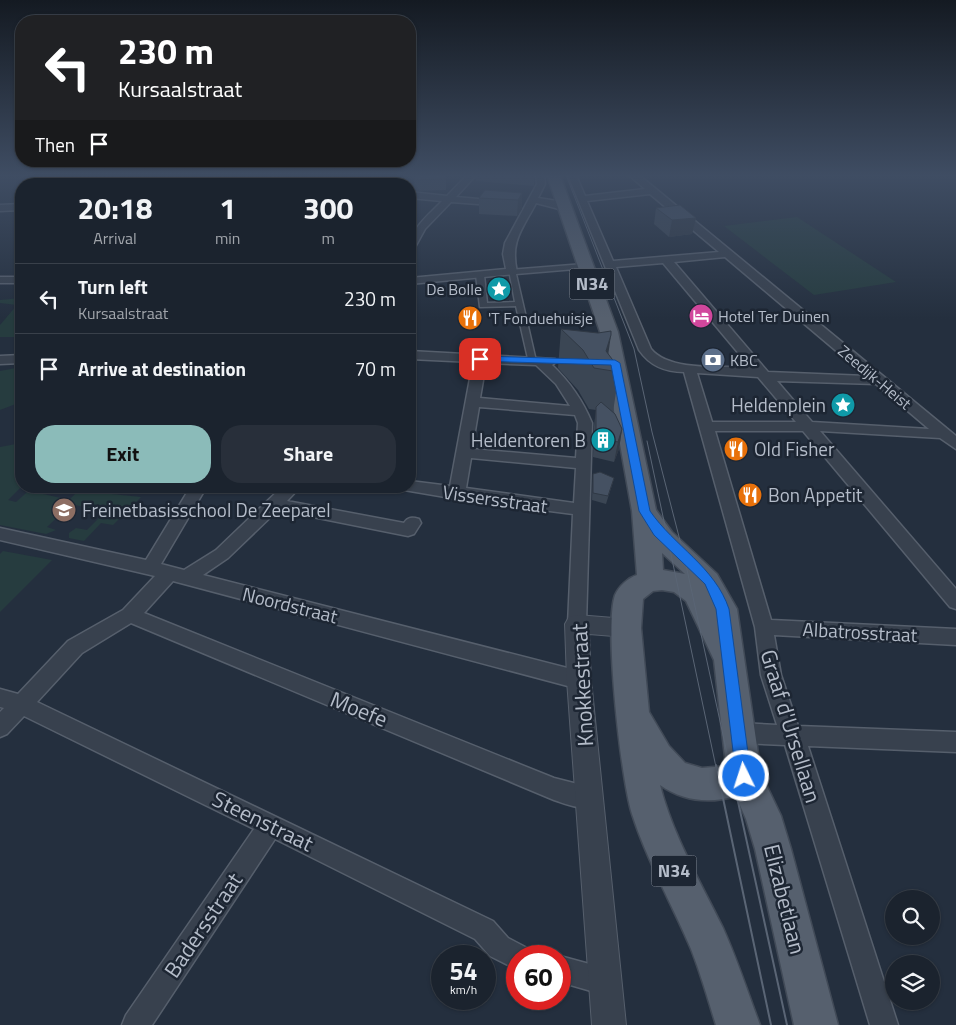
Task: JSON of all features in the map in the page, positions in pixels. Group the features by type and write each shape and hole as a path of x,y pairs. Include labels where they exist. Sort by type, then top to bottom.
{"main road":[{"name":"N34","path":"569,223 580,249 584,266"},
{"name":"Elizabetlaan","path":"584,266 606,321 610,363 644,511 651,580 679,583 691,589 699,596 730,661"},
{"name":"Elizabetlaan","path":"644,511 658,532 709,581 718,594 723,609 744,776 763,816 773,849 816,1025"},
{"name":"N34","path":"651,580 642,583 629,596 626,628 642,783 649,812 663,848 709,944 738,1025"},
{"name":"N34","path":"633,710 664,767 677,777 704,785 721,784 744,776"}],"street":[{"path":"416,237 426,223"},
{"path":"517,223 508,249 512,272 536,361"},
{"path":"593,223 645,350 653,360 666,366 690,370 763,373 774,377 880,380"},
{"name":"Zeedijk-Heist","path":"690,223 950,439"},
{"path":"609,264 727,254"},
{"path":"666,259 956,602"},
{"path":"416,280 584,266"},
{"path":"480,275 483,305 520,304"},
{"path":"0,280 15,280"},
{"path":"416,355 568,362"},
{"path":"0,360 15,359"},
{"path":"457,494 480,359"},
{"name":"Knokkestraat","path":"536,361 565,386 581,411 586,430 577,624 579,680 609,1025"},
{"path":"690,370 707,426 732,428 809,426 950,439"},
{"path":"474,402 581,411"},
{"name":"Graaf d'Ursellaan","path":"707,426 708,438 764,627 764,645 790,736 800,753 884,1025"},
{"path":"465,453 583,464"},
{"name":"Vissersstraat","path":"416,487 581,510"},
{"path":"0,727 10,701 76,647 130,615 168,573 197,493"},
{"path":"168,573 222,554 286,493"},
{"path":"276,504 408,530 413,523"},
{"name":"Noordstraat","path":"0,534 168,573 579,680"},
{"name":"Moefe","path":"130,615 554,789 576,796 589,797"},
{"path":"577,624 626,628"},
{"name":"Albatrosstraat","path":"764,627 956,637"},
{"name":"Steenstraat","path":"10,701 484,930 499,947 506,951"},
{"path":"740,733 956,742"},
{"name":"Badersstraat","path":"136,1025 271,826"},
{"path":"571,972 605,982"}],"green space":[{"path":"750,223 806,223 896,282 814,295 724,226"},
{"path":"15,299 15,305 0,303 0,300"},
{"path":"15,307 15,337 0,337 0,325"},
{"path":"15,368 15,404 0,410 0,371"},
{"name":"Freinetbasisschool De Zeeparel","path":"15,444 15,493 8,500 16,502 26,493 39,493 69,500 76,493 113,493 141,497 113,525 101,523 84,541 69,538 69,533 76,528 87,530 105,512 71,504 47,527 56,530 46,534 0,525 0,447"},
{"path":"3,551 52,560 0,612 0,554"}],"building":[{"path":"561,329 598,333 611,331 606,351 618,367 619,372 594,368 583,350"},
{"path":"601,402 615,414 622,429 618,442 596,437 596,407"},
{"path":"600,472 614,478 608,496 593,493 593,474"}],"tram line":[{"path":"585,223 634,349 652,432 684,556 730,767"},
{"path":"647,441 716,767"},
{"path":"716,765 771,1025"},
{"path":"730,765 787,1025"}],"place":[{"name":"De Bolle","path":"499,289"},
{"name":"Hotel Ter Duinen","path":"701,316"},
{"name":"'T Fonduehuisje","path":"470,318"},
{"name":"KBC","path":"713,360"},
{"name":"Heldenplein","path":"843,405"},
{"name":"Heldentoren B","path":"603,440"},
{"name":"Old Fisher","path":"736,449"},
{"name":"Bon Appetit","path":"750,495"},
{"name":"Freinetbasisschool De Zeeparel","path":"64,510"}],"route":[{"path":"480,359 615,363 644,511 658,532 670,545 709,581 718,594 723,609 744,776"}]}
